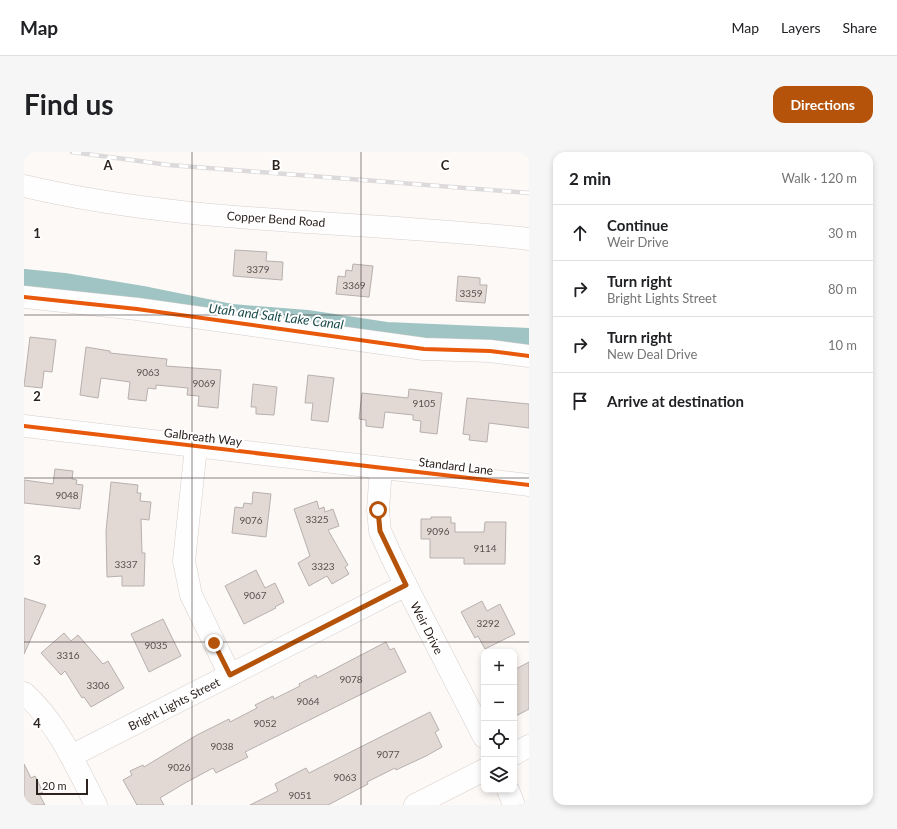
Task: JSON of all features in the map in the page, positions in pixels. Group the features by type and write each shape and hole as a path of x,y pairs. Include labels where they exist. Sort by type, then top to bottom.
{"street":[{"name":"Copper Bend Road","path":"24,186 108,202 172,210 529,239"},
{"path":"24,297 137,310 424,349 490,351 529,356"},
{"name":"Galbreath Way","path":"24,426 381,468"},
{"path":"196,447 184,561 191,595 230,675"},
{"name":"Standard Lane","path":"381,468 529,485"},
{"name":"Weir Drive","path":"381,468 378,510 380,531 481,731"},
{"name":"Bright Lights Street","path":"72,756 406,585"},
{"path":"24,693 33,700 48,719 72,756 96,805"},
{"path":"517,752 529,746"},
{"path":"415,805 481,772"},
{"path":"509,793 514,805"}],"building":[{"path":"235,250 267,252 266,261 283,262 282,280 233,276"},
{"path":"353,264 373,266 369,297 336,294 338,276 345,277 346,270 352,271"},
{"path":"458,276 480,278 480,285 487,285 485,303 456,301"},
{"path":"30,337 56,340 52,372 44,371 42,388 24,386"},
{"path":"86,347 110,351 110,353 167,359 166,366 221,370 218,408 198,406 199,396 187,395 188,388 156,385 156,389 148,388 146,401 128,399 130,382 101,378 98,398 80,395"},
{"path":"308,375 334,378 328,422 311,420 313,403 305,403"},
{"path":"253,384 277,387 274,415 256,414 256,407 251,407"},
{"path":"409,389 442,393 437,434 420,432 421,421 413,420 413,415 385,412 383,428 366,426 366,420 359,419 362,393 408,398"},
{"path":"467,398 529,404 529,428 489,423 487,442 469,440 470,435 463,434"},
{"path":"55,469 73,471 72,479 77,480 76,484 83,485 80,509 24,503 24,480 53,484"},
{"path":"111,482 138,485 137,493 141,493 140,501 151,502 149,520 141,519 142,553 145,553 144,586 122,586 122,576 107,577 106,531"},
{"path":"253,492 271,494 266,537 232,533 235,507 243,508 244,503 252,504"},
{"path":"317,501 319,509 324,507 325,512 333,509 339,526 328,530 348,565 345,567 349,574 332,584 327,576 309,586 298,563 310,556 294,509"},
{"path":"431,517 451,517 451,523 455,523 455,532 484,532 485,522 506,522 505,564 464,564 464,558 430,558 430,539 421,539 421,519 431,519"},
{"path":"256,570 265,588 275,583 284,602 275,607 276,608 244,624 225,586"},
{"path":"24,598 46,605 24,654"},
{"path":"482,601 487,611 500,604 515,634 485,649 478,636 475,638 461,612"},
{"path":"163,619 181,656 149,672 131,634"},
{"path":"64,633 71,641 78,635 103,664 108,661 124,688 91,707 84,697 82,698 65,671 61,675 41,653"},
{"path":"386,642 390,650 394,648 406,672 245,752 248,757 216,773 213,768 185,783 160,798 164,805 137,805 123,780 132,775 130,771 143,765 144,767 197,735 229,719 230,722 257,708 255,705 273,696 274,699 300,686 299,684 316,675 317,678"},
{"path":"529,662 529,709 517,715 517,685 517,668"},
{"path":"430,712 439,730 435,732 442,747 426,756 396,770 395,768 367,782 368,784 328,805 250,805 278,791 275,784 306,768 309,773"},
{"path":"24,764 31,778 35,776 43,792 39,794 45,805 24,805"}],"waterway":[{"name":"Utah and Salt Lake Canal","path":"24,278 64,282 148,296 232,313 307,319 386,331 529,337"}],"railway":[{"path":"72,152 169,165 529,193"}],"cycle path":[{"path":"24,297 137,309 424,349 490,351 529,356"},
{"path":"24,426 529,485"}],"route":[{"path":"214,643 230,675 406,585 380,531 378,510"}]}
